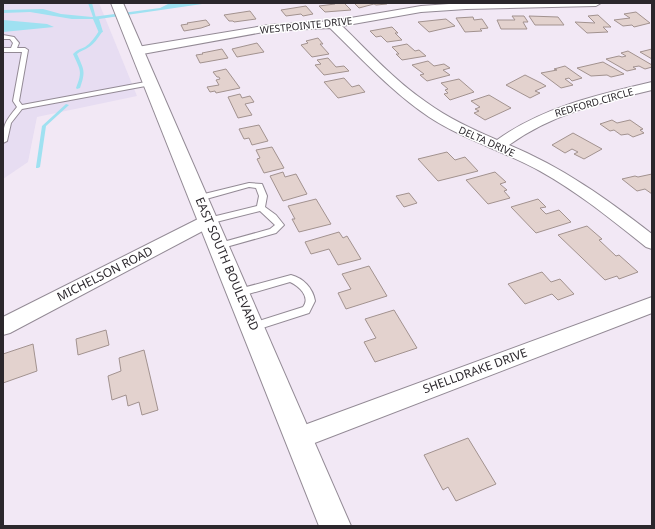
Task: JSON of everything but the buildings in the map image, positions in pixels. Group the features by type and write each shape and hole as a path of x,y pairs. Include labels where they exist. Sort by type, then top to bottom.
{"street":[{"name":"WESTPOINTE DRIVE","path":"137,51 269,28 333,24 403,12 440,8 596,3"},
{"name":"EAST SOUTH BOULEVARD","path":"120,11 336,526"},
{"name":"DELTA DRIVE","path":"333,24 417,103 455,126 542,166 581,189 652,243"},
{"name":"REDFORD CIRCLE","path":"498,146 525,127 555,112 580,104 652,86"},
{"name":"MICHELSON ROAD","path":"3,327 208,221"},
{"name":"SHELLDRAKE DRIVE","path":"299,438 652,305"}],"lane":[{"path":"3,37 12,38 16,43 14,49"},
{"path":"3,50 25,50 16,101 20,107"},
{"path":"3,141 6,123 20,107 151,83"},
{"path":"199,198 249,185 259,186 263,196 261,208"},
{"path":"208,221 261,208 273,216 280,225 273,231 219,246"},
{"path":"238,293 291,278 299,281 308,291 311,300 310,306 306,310 253,327"}],"shaded area":[{"path":"3,3 99,3 137,96 37,117 28,162 3,179"}],"water":[{"path":"170,3 209,3 99,19 103,32 99,33 93,19 72,19 30,12 3,13 3,10 43,9 61,14 92,17 160,8"},
{"path":"3,20 47,24 54,27 3,32"}],"waterway":[{"path":"90,3 95,17"},
{"path":"78,88 82,77 82,70 75,54 91,44 100,32"},
{"path":"38,167 44,126 67,105"}]}
